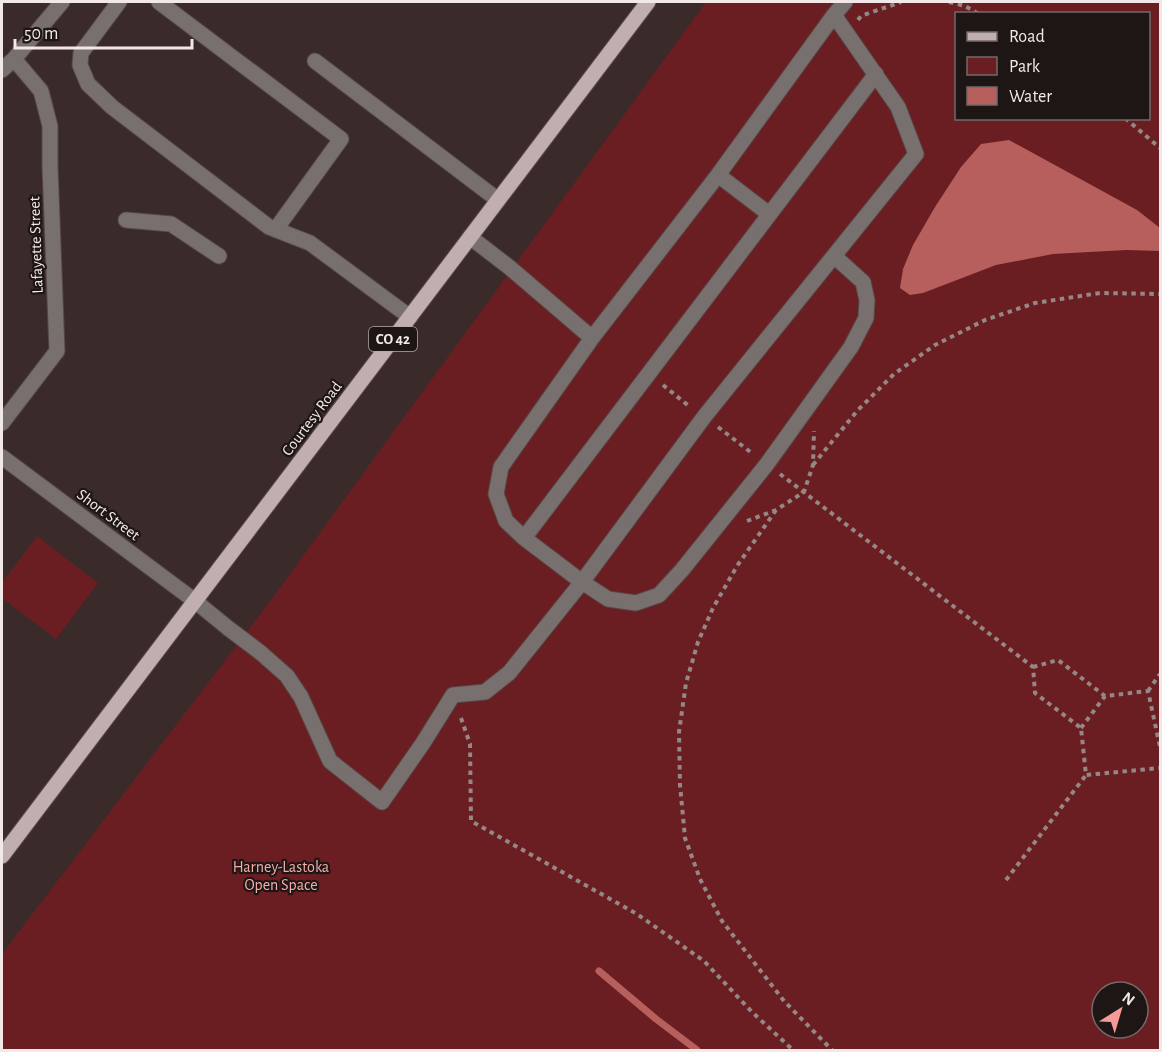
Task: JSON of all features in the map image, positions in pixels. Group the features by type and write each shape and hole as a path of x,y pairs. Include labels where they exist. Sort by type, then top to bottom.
{"main road":[{"name":"Courtesy Road","path":"2,856 648,2"}],"street":[{"path":"2,70 62,2"},
{"path":"119,2 81,54 80,65 88,84 112,107 269,227 310,243 410,317"},
{"path":"159,2 340,139 276,229"},
{"path":"834,256 863,282 867,300 866,318 851,347 767,464 682,570 659,595 636,603 608,599 582,582 506,521 496,494 501,467 592,338 718,175 845,2"},
{"path":"453,695 485,692 510,674 582,582 704,417 915,154 898,107 834,15"},
{"name":"Lafayette Street","path":"2,423 57,351 50,126 41,91 14,59"},
{"path":"315,62 498,200"},
{"path":"525,538 876,74"},
{"path":"718,175 769,214"},
{"path":"126,220 171,224 219,256"},
{"path":"470,237 592,338"},
{"name":"Short Street","path":"2,457 195,601 287,676 301,697 330,761 382,802 453,695"}],"path":[{"path":"847,33 861,16 902,2"},
{"path":"949,2 965,6 976,12"},
{"path":"1127,120 1161,148"},
{"path":"813,465 857,411 894,374 935,345 985,320 1035,303 1101,293 1161,294"},
{"path":"649,374 1032,667 1035,693 1081,728"},
{"path":"744,522 776,510 804,492 813,465 814,432 811,403"},
{"path":"776,510 736,566 713,608 698,642 686,683 679,732 680,785 685,838 700,879 723,921 784,1001 832,1050"},
{"path":"1032,667 1058,660 1104,696 1148,691 1161,674"},
{"path":"1148,691 1161,747"},
{"path":"453,695 471,744 471,821 637,914 704,961 752,1012 793,1050"},
{"path":"1006,880 1086,775 1081,728 1104,696"},
{"path":"1086,775 1161,768"}],"green space":[{"name":"Harney-Lastoka Open Space","path":"706,2 1160,2 1160,1050 2,1050 2,954 271,600"},
{"path":"37,536 98,583 56,639 2,598 2,583"}],"water":[{"path":"1009,140 1137,210 1160,228 1160,251 1126,250 1053,254 996,265 923,293 910,295 900,288 903,269 913,245 961,167 981,144"}],"waterway":[{"path":"599,971 697,1050"}]}
